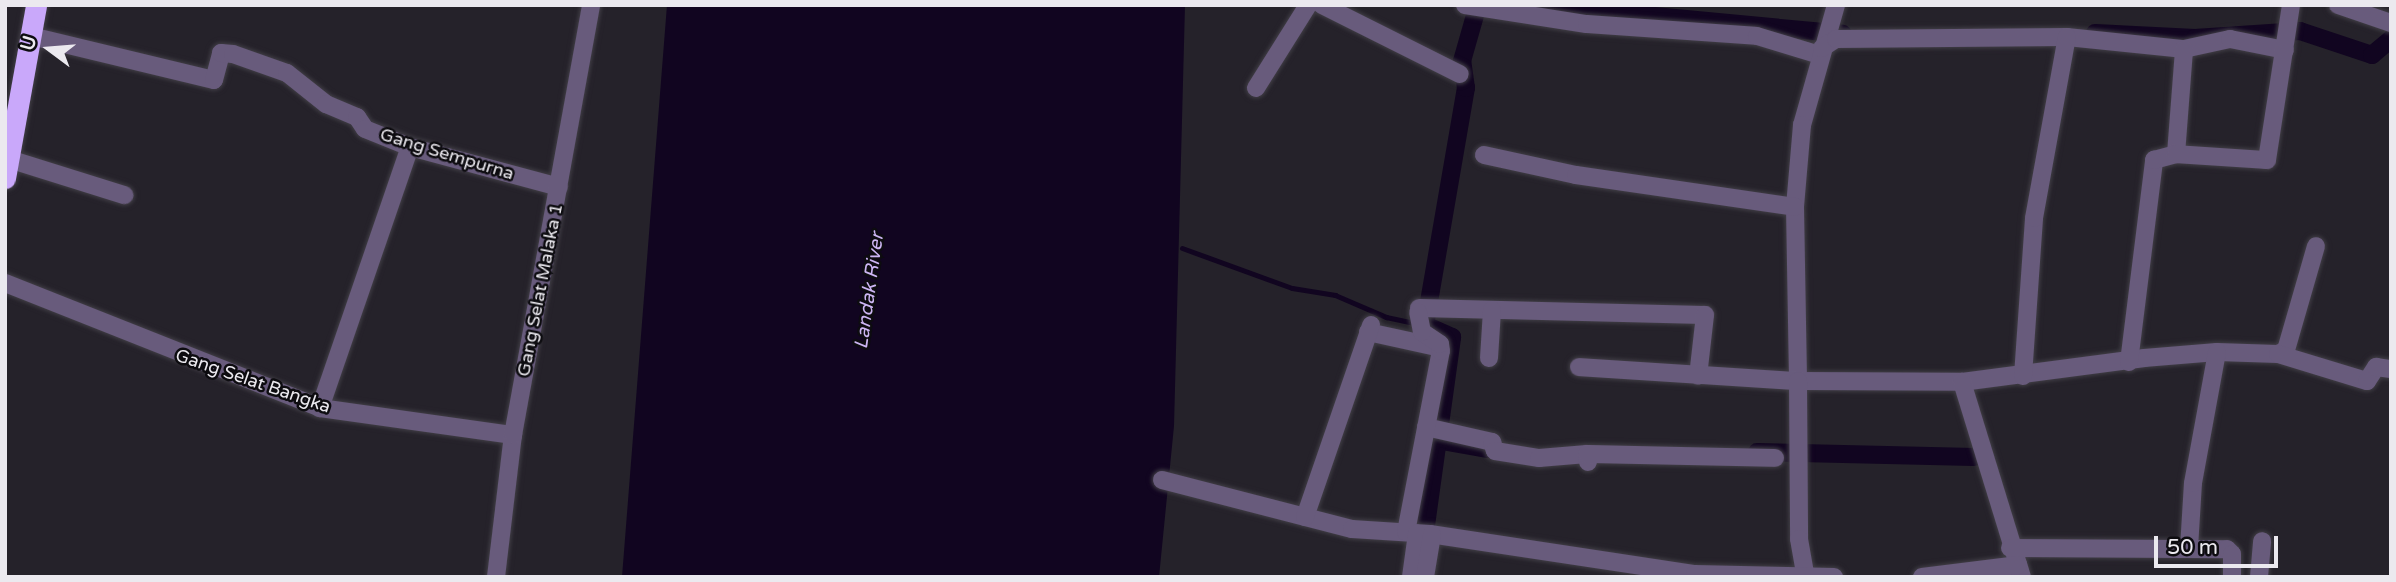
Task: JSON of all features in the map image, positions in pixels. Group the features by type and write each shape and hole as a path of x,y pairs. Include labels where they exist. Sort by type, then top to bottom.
{"highway":[{"path":"7,162 36,5"}],"street":[{"name":"Gang Selat Malaka 1","path":"496,577 513,435 591,5"},
{"path":"1256,88 1308,5"},
{"path":"1322,5 1460,74"},
{"path":"1806,576 1797,451 1795,207 1802,125 1836,5"},
{"path":"2338,5 2390,22"},
{"path":"1471,7 1757,37 1824,41 2067,37 2184,49 2222,39 2286,44"},
{"path":"2129,362 2154,160 2176,154 2267,160 2291,10"},
{"name":"Gang Sempurna","path":"31,36 215,80 221,53 233,54 288,72 326,104 357,117 362,128 410,147 559,187"},
{"path":"2023,376 2034,218 2067,37"},
{"path":"2176,154 2184,49"},
{"path":"320,408 410,147"},
{"path":"1484,155 1576,175 1795,207"},
{"path":"7,162 124,195"},
{"path":"2278,354 2286,349 2316,246"},
{"name":"Gang Selat Bangka","path":"5,283 320,408 513,435"},
{"path":"1446,349 1422,332 1418,310 1705,315 1698,376"},
{"path":"1489,358 1492,310"},
{"path":"1305,517 1370,329 1446,349"},
{"path":"1417,576 1426,427 1446,349"},
{"path":"2189,548 2193,483 2217,352"},
{"path":"1579,367 1798,381 1962,382 2217,352 2278,354 2367,382 2376,368 2391,369"},
{"path":"1962,382 2017,563"},
{"path":"1426,427 1492,442 1495,451 1539,458 1775,458"},
{"path":"1162,480 1352,529 1420,533 1622,571 1834,577"},
{"path":"2259,577 2262,541"},
{"path":"1922,577 2017,563 2189,548 2231,551 2232,577"}],"water":[{"name":"Landak River","path":"667,5 1185,5 1174,426 1159,577 622,577"}],"waterway":[{"path":"1423,547 1452,337 1425,325 1466,88 1462,61 1478,5"},
{"path":"1538,5 1843,34"},
{"path":"2095,33 2195,38 2300,31 2372,55 2391,39"},
{"path":"1182,248 1292,288 1335,295 1386,317 1415,323"},
{"path":"1436,440 1488,449"},
{"path":"1757,452 1974,457"}]}
